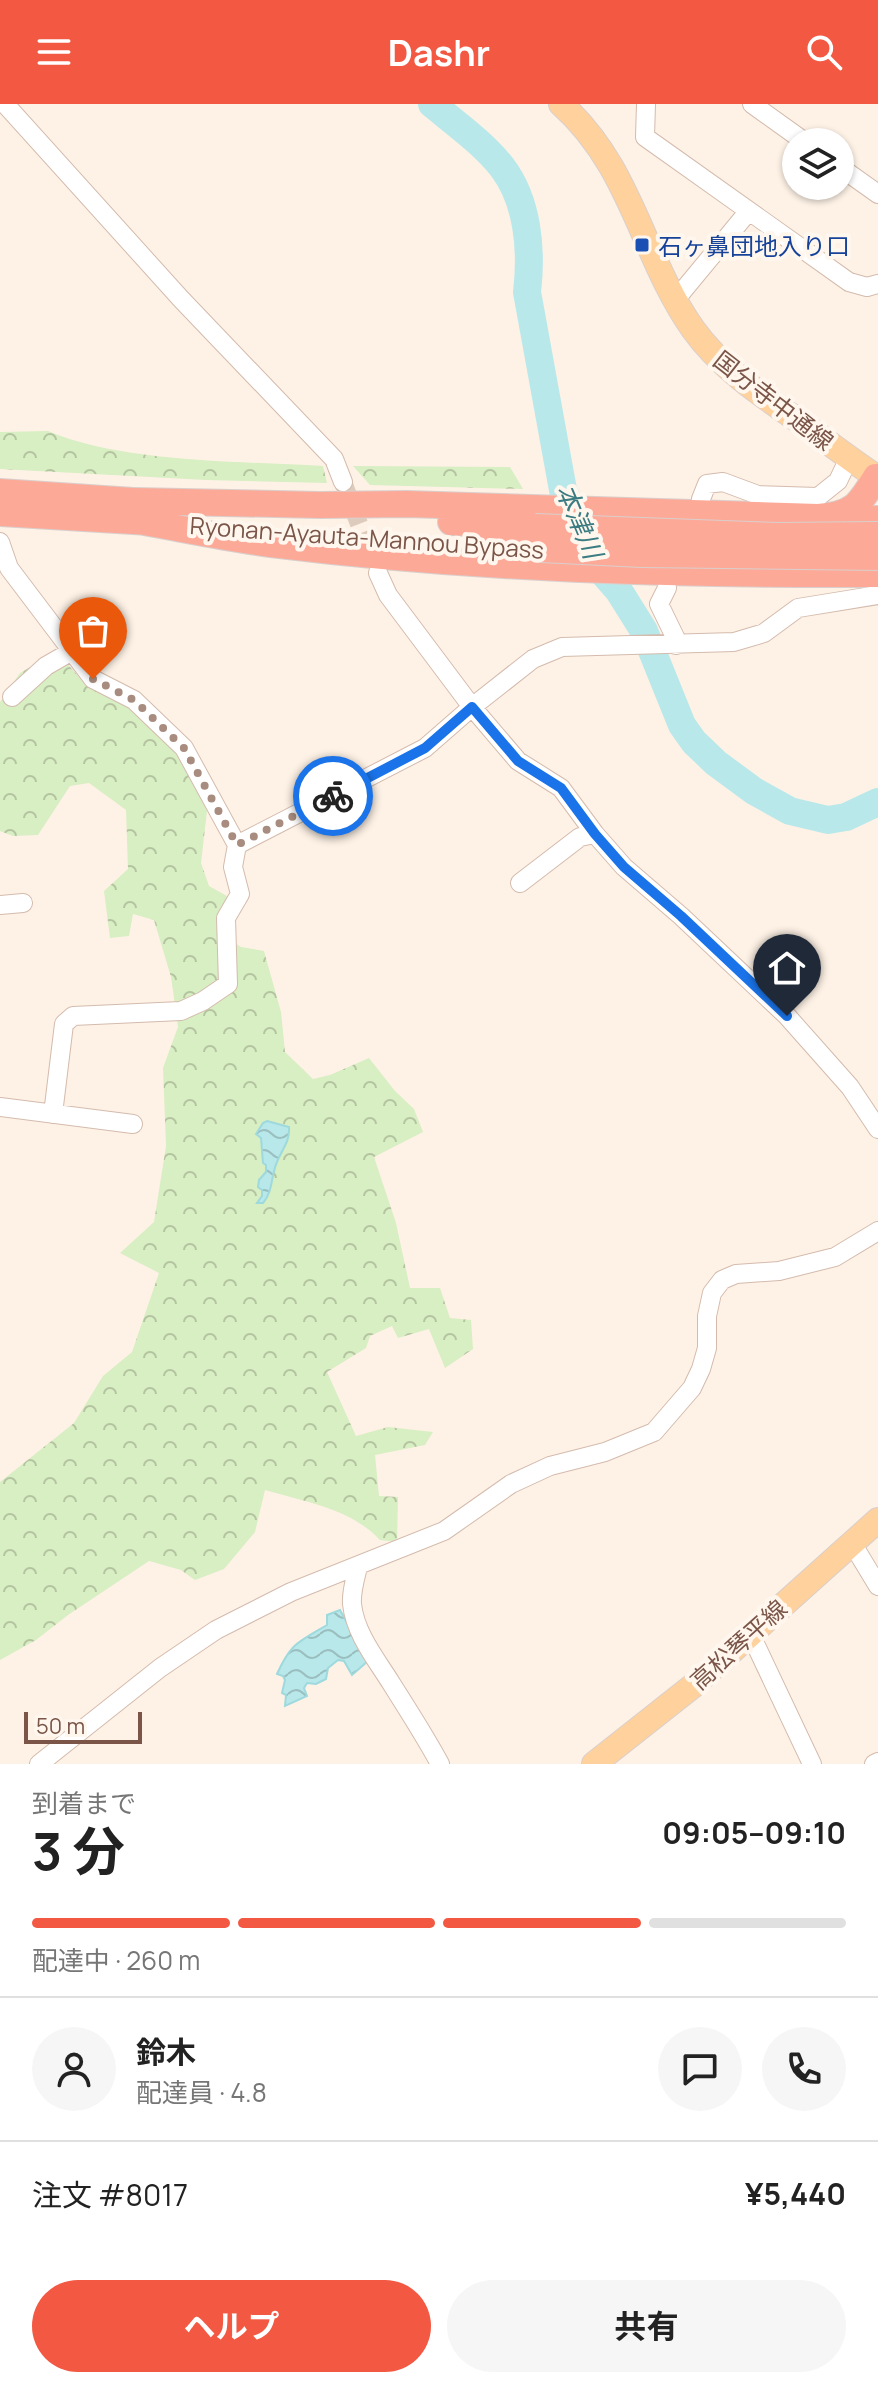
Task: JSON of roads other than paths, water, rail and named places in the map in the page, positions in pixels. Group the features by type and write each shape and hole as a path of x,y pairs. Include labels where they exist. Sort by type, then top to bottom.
{"highway":[{"path":"818,517 836,516 855,508 877,476"},
{"name":"Ryonan-Ayauta-Mannou Bypass","path":"0,492 336,537 878,535"},
{"path":"133,511 538,538 657,580 878,574"},
{"name":"Ryonan-Ayauta-Mannou Bypass","path":"0,513 133,511"},
{"path":"538,538 629,512 878,519"},
{"name":"Ryonan-Ayauta-Mannou Bypass","path":"538,538 673,555 878,557"}],"main road":[{"name":"国分寺中通線","path":"561,104 588,131 616,173 692,327 728,368 877,476"},
{"name":"高松琴平線","path":"594,1764 694,1685 878,1520"}],"street":[{"path":"5,104 181,299 334,459 343,482"},
{"path":"646,104 645,137 849,282 867,287 878,284"},
{"path":"752,104 785,128"},
{"path":"854,177 878,194"},
{"path":"676,299 748,212"},
{"path":"701,499 707,484 723,482 758,495 818,497 838,481 849,458"},
{"path":"0,542 9,568 93,679 134,700 184,748 237,845 233,867 240,894 226,918 228,984 181,1011 73,1016 64,1024 53,1114"},
{"path":"378,573 388,595 472,707 518,761 561,788 624,867 787,1016 850,1087 878,1129"},
{"path":"657,580 659,604 675,637 671,645"},
{"path":"237,845 425,748 533,659 562,647 734,642 764,633 798,608 878,595"},
{"path":"12,697 46,666 72,651"},
{"path":"520,883 580,837 595,834"},
{"path":"0,905 23,903"},
{"path":"0,1107 133,1124"},
{"path":"39,1764 160,1668 216,1630 291,1592 444,1531 511,1484 537,1472 605,1452 654,1432 692,1388 701,1369 707,1348 707,1316 712,1293 722,1280 736,1274 779,1271 835,1257 878,1231"},
{"path":"852,1543 878,1586"},
{"path":"358,1567 352,1606 358,1625 440,1764"},
{"path":"750,1633 812,1764"}],"water":[{"path":"267,1121 289,1127 289,1132 275,1167 269,1194 263,1203 257,1203 262,1196 259,1180 266,1172 266,1165 263,1163 261,1138 256,1134"},
{"path":"340,1610 368,1661 352,1675 344,1661 338,1660 328,1668 326,1679 316,1684 307,1683 304,1688 307,1696 285,1706 286,1695 282,1693 285,1680 277,1674 282,1664 296,1644 327,1625 327,1615"}],"waterway":[{"name":"本津川","path":"432,104 494,158 518,195 528,243 527,292 563,490 599,568 619,591 644,631 682,725 716,763 754,791 790,811 828,820 846,817 878,802"}],"tunnel":[{"path":"343,482 374,563"}],"place":[{"name":"石ヶ鼻団地入り口","path":"642,245"}]}
